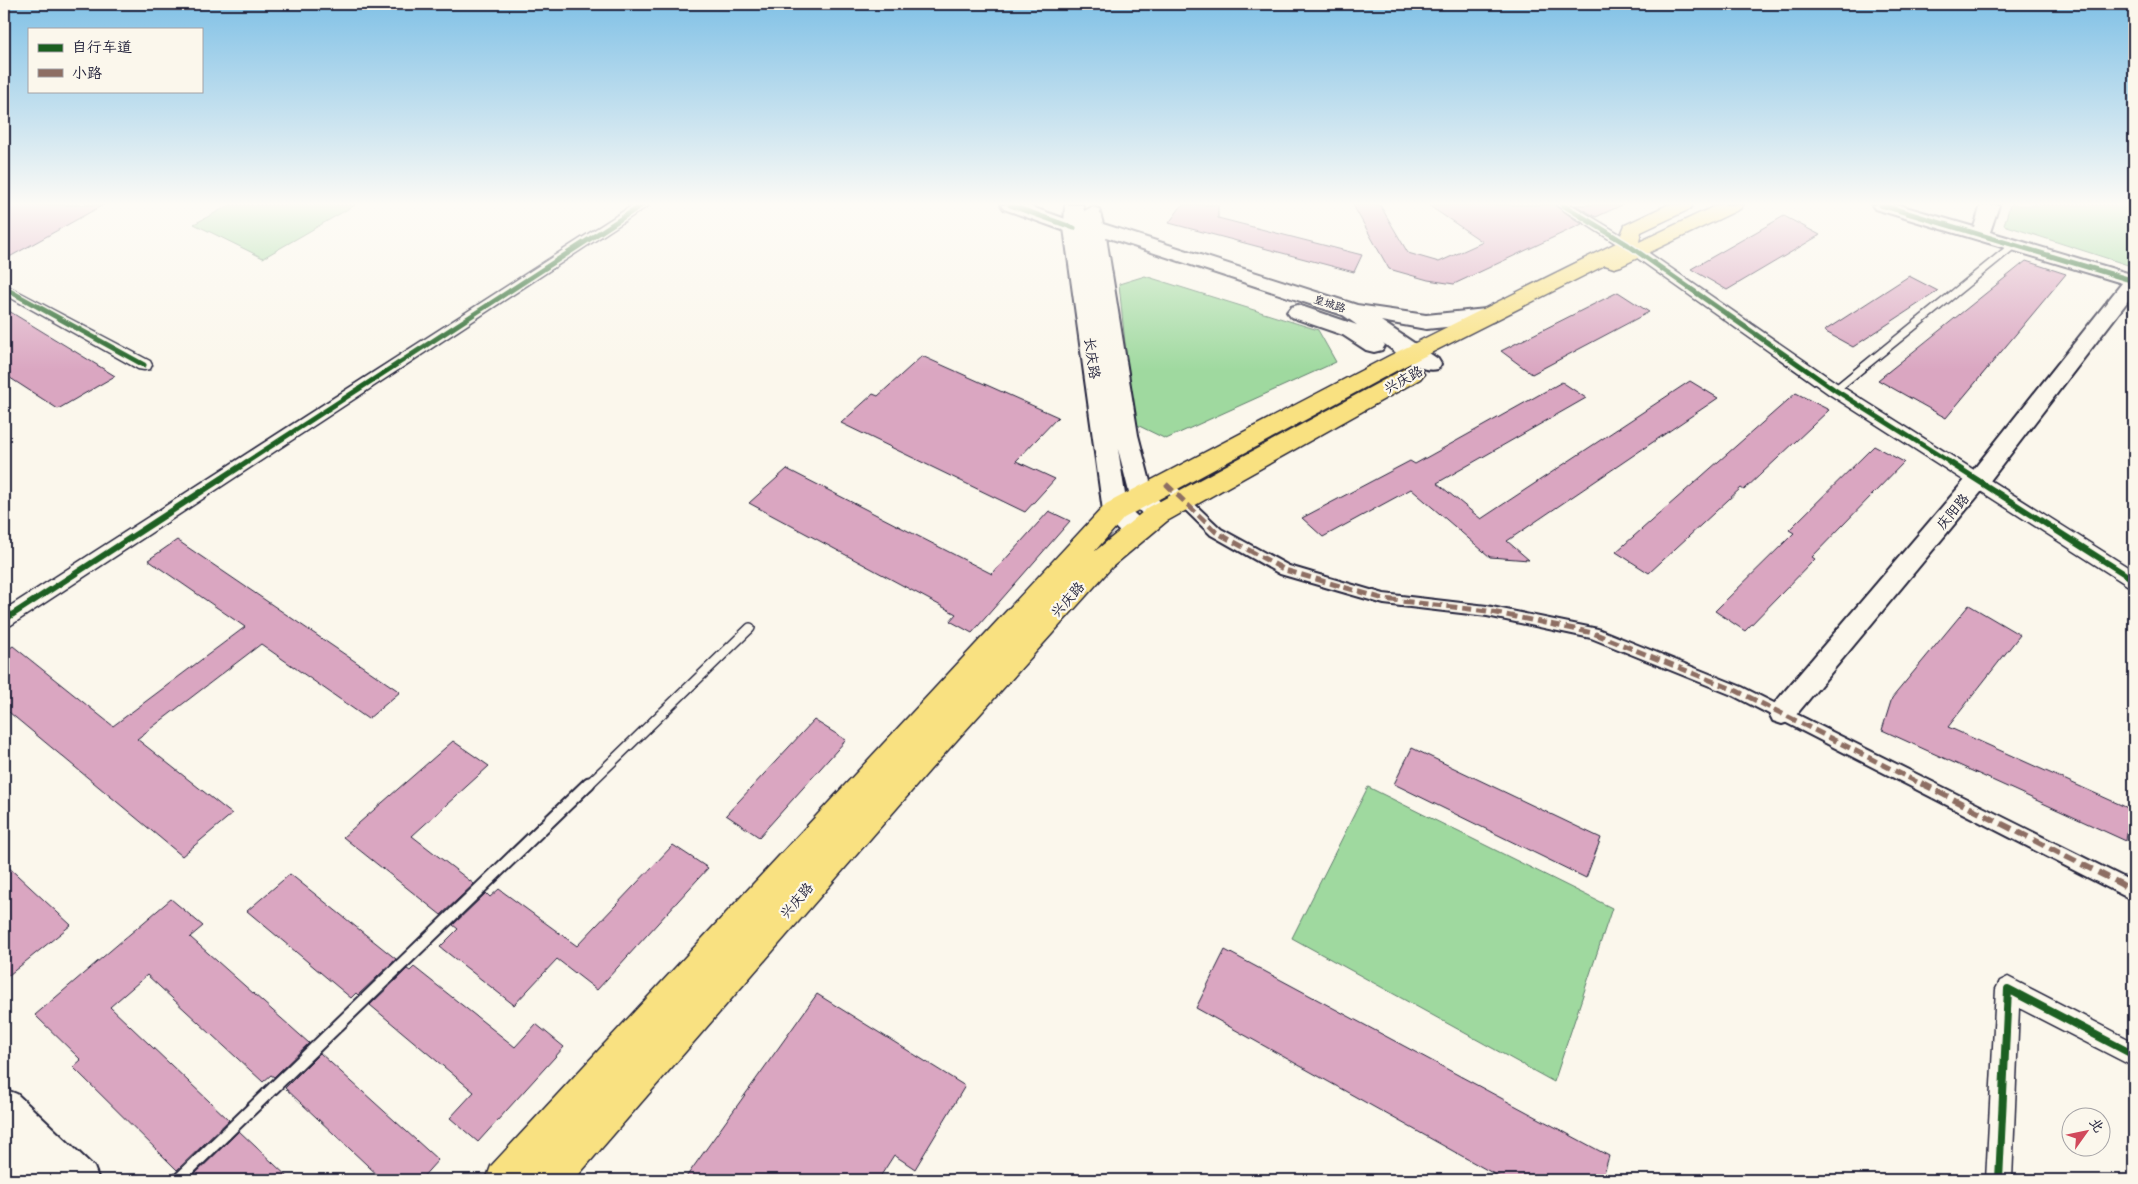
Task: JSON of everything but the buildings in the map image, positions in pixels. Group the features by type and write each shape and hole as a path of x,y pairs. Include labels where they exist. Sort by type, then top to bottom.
{"main road":[{"path":"504,1180 1138,513 1126,435 1093,260"},
{"name":"长庆路","path":"1093,260 1138,513"},
{"name":"皇城路","path":"1164,260 1351,330 1414,362"},
{"name":"皇城路","path":"1183,260 1350,310 1414,362"},
{"name":"兴庆路","path":"1414,362 1486,316 1606,260"},
{"name":"兴庆路","path":"549,1180 919,761 1102,560 1138,513 1414,362 1609,260"},
{"path":"1350,310 1426,322 1486,316"},
{"path":"4,1107 81,1180"},
{"path":"4,1148 36,1180"}],"street":[{"path":"4,620 557,260"},
{"path":"1650,260 1835,390 2134,580"},
{"path":"2067,260 2134,281"},
{"name":"庆阳路","path":"1782,713 1978,480 2134,281"},
{"path":"4,288 144,365"},
{"path":"1174,492 1216,532 1285,570 1384,599 1488,611 1593,633 1737,690 2113,880 2134,893"},
{"path":"1999,1180 2008,990 2134,1055"}],"lane":[{"path":"1835,390 1995,260"},
{"path":"178,1180 750,628"}],"green space":[{"path":"2113,260 2134,260 2134,267"},
{"path":"1145,276 1318,330 1336,362 1166,439 1133,423 1119,284"},
{"path":"1368,787 1612,908 1554,1082 1292,938"}],"marked path":[{"path":"1166,484 1216,532 1285,570 1384,599 1487,611 1593,633 1737,691 2121,884 2134,893"}],"cycle path":[{"path":"4,620 557,260"},
{"path":"1650,260 1835,390 2134,580"},
{"path":"2065,260 2134,281"},
{"path":"4,288 144,365"},
{"path":"1999,1180 2008,989 2134,1055"}]}
